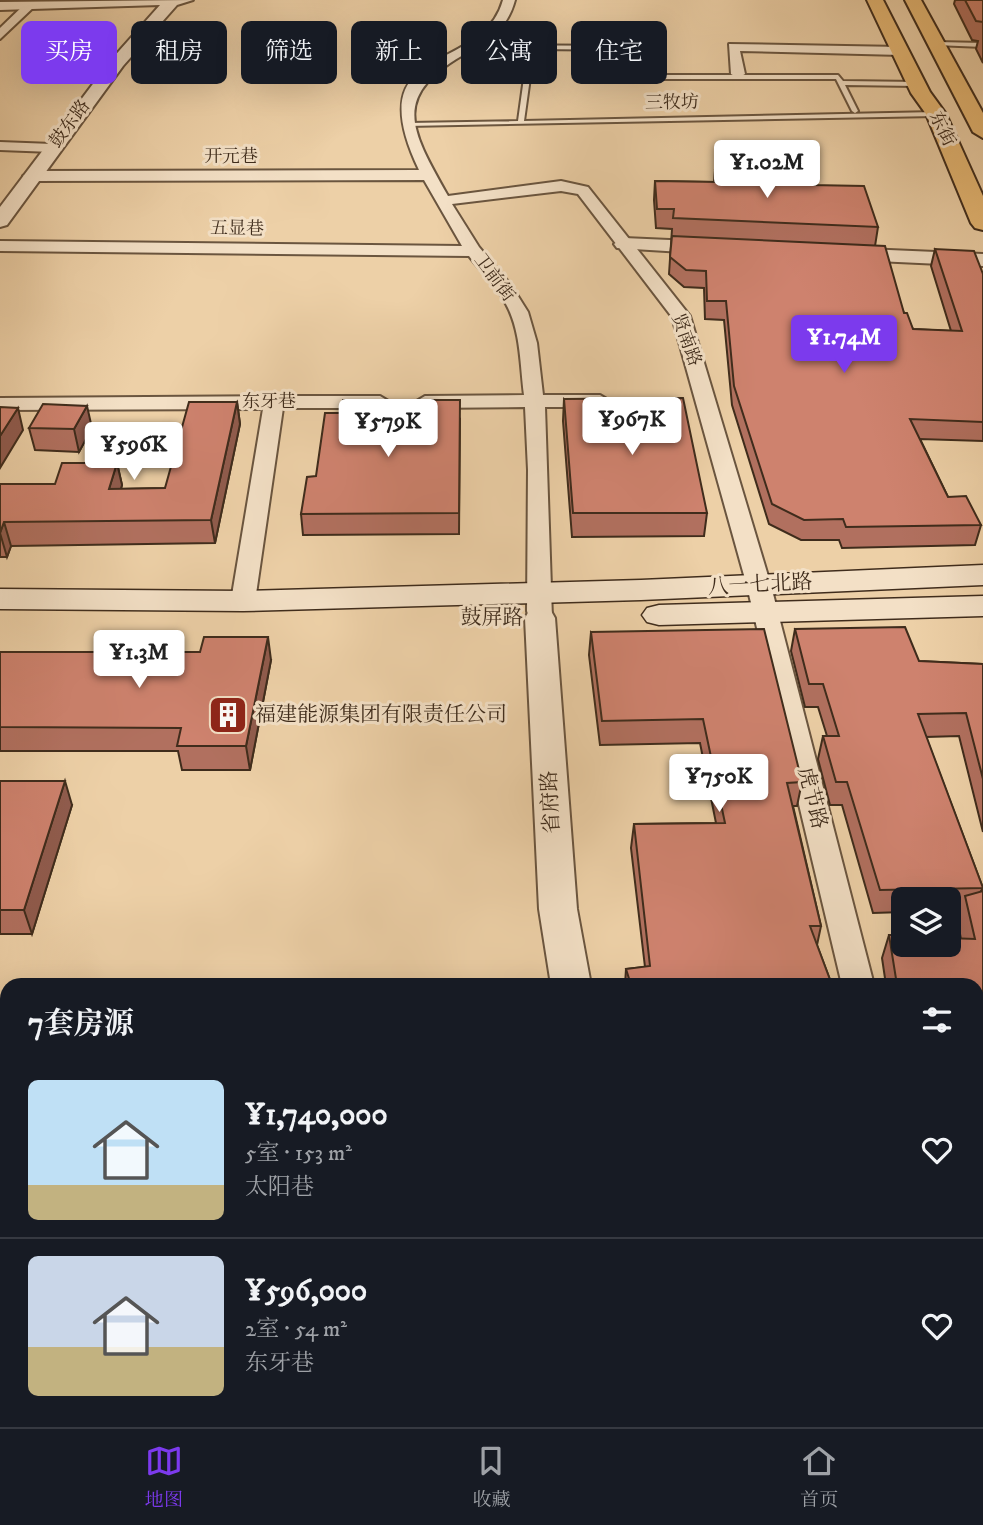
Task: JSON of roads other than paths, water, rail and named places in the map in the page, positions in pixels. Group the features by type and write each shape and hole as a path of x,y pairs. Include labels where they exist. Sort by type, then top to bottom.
{"main road":[{"name":"东街","path":"875,0 917,84 936,114 983,223"},
{"name":"东街","path":"913,0 983,132"},
{"name":"八一七北路","path":"762,599 983,575"},
{"name":"鼓屏路","path":"0,599 539,605"},
{"name":"鼓屏路","path":"0,621 762,599 983,606"}],"street":[{"name":"鼓东路","path":"0,220 117,63 173,0"},
{"path":"0,6 190,0"},
{"path":"503,21 509,11 509,0"},
{"path":"1,34 30,5"},
{"path":"738,74 733,47 901,51"},
{"path":"409,125 407,110 416,85 433,66 461,49"},
{"name":"卫前街","path":"409,125 443,201 474,251 518,311 527,340 535,402 539,605"},
{"path":"0,146 52,148"},
{"name":"开元巷","path":"31,176 430,175"},
{"name":"贤南路","path":"443,201 570,186 583,190 681,316 762,599"},
{"path":"624,244 734,249"},
{"name":"五显巷","path":"0,246 474,251"},
{"path":"817,253 983,260"},
{"name":"东牙巷","path":"0,404 614,401"},
{"path":"680,401 706,401"},
{"path":"243,601 274,402"},
{"name":"虎节路","path":"762,599 856,978"},
{"name":"省府路","path":"539,605 558,909 570,978"}],"lane":[{"path":"937,44 983,46"},
{"path":"557,47 640,48 643,77 838,77 855,111"},
{"path":"841,83 917,84"},
{"path":"521,122 526,84"},
{"name":"三牧坊","path":"409,125 936,114"}],"place":[{"name":"福建能源集团有限责任公司","path":"228,715"}]}
